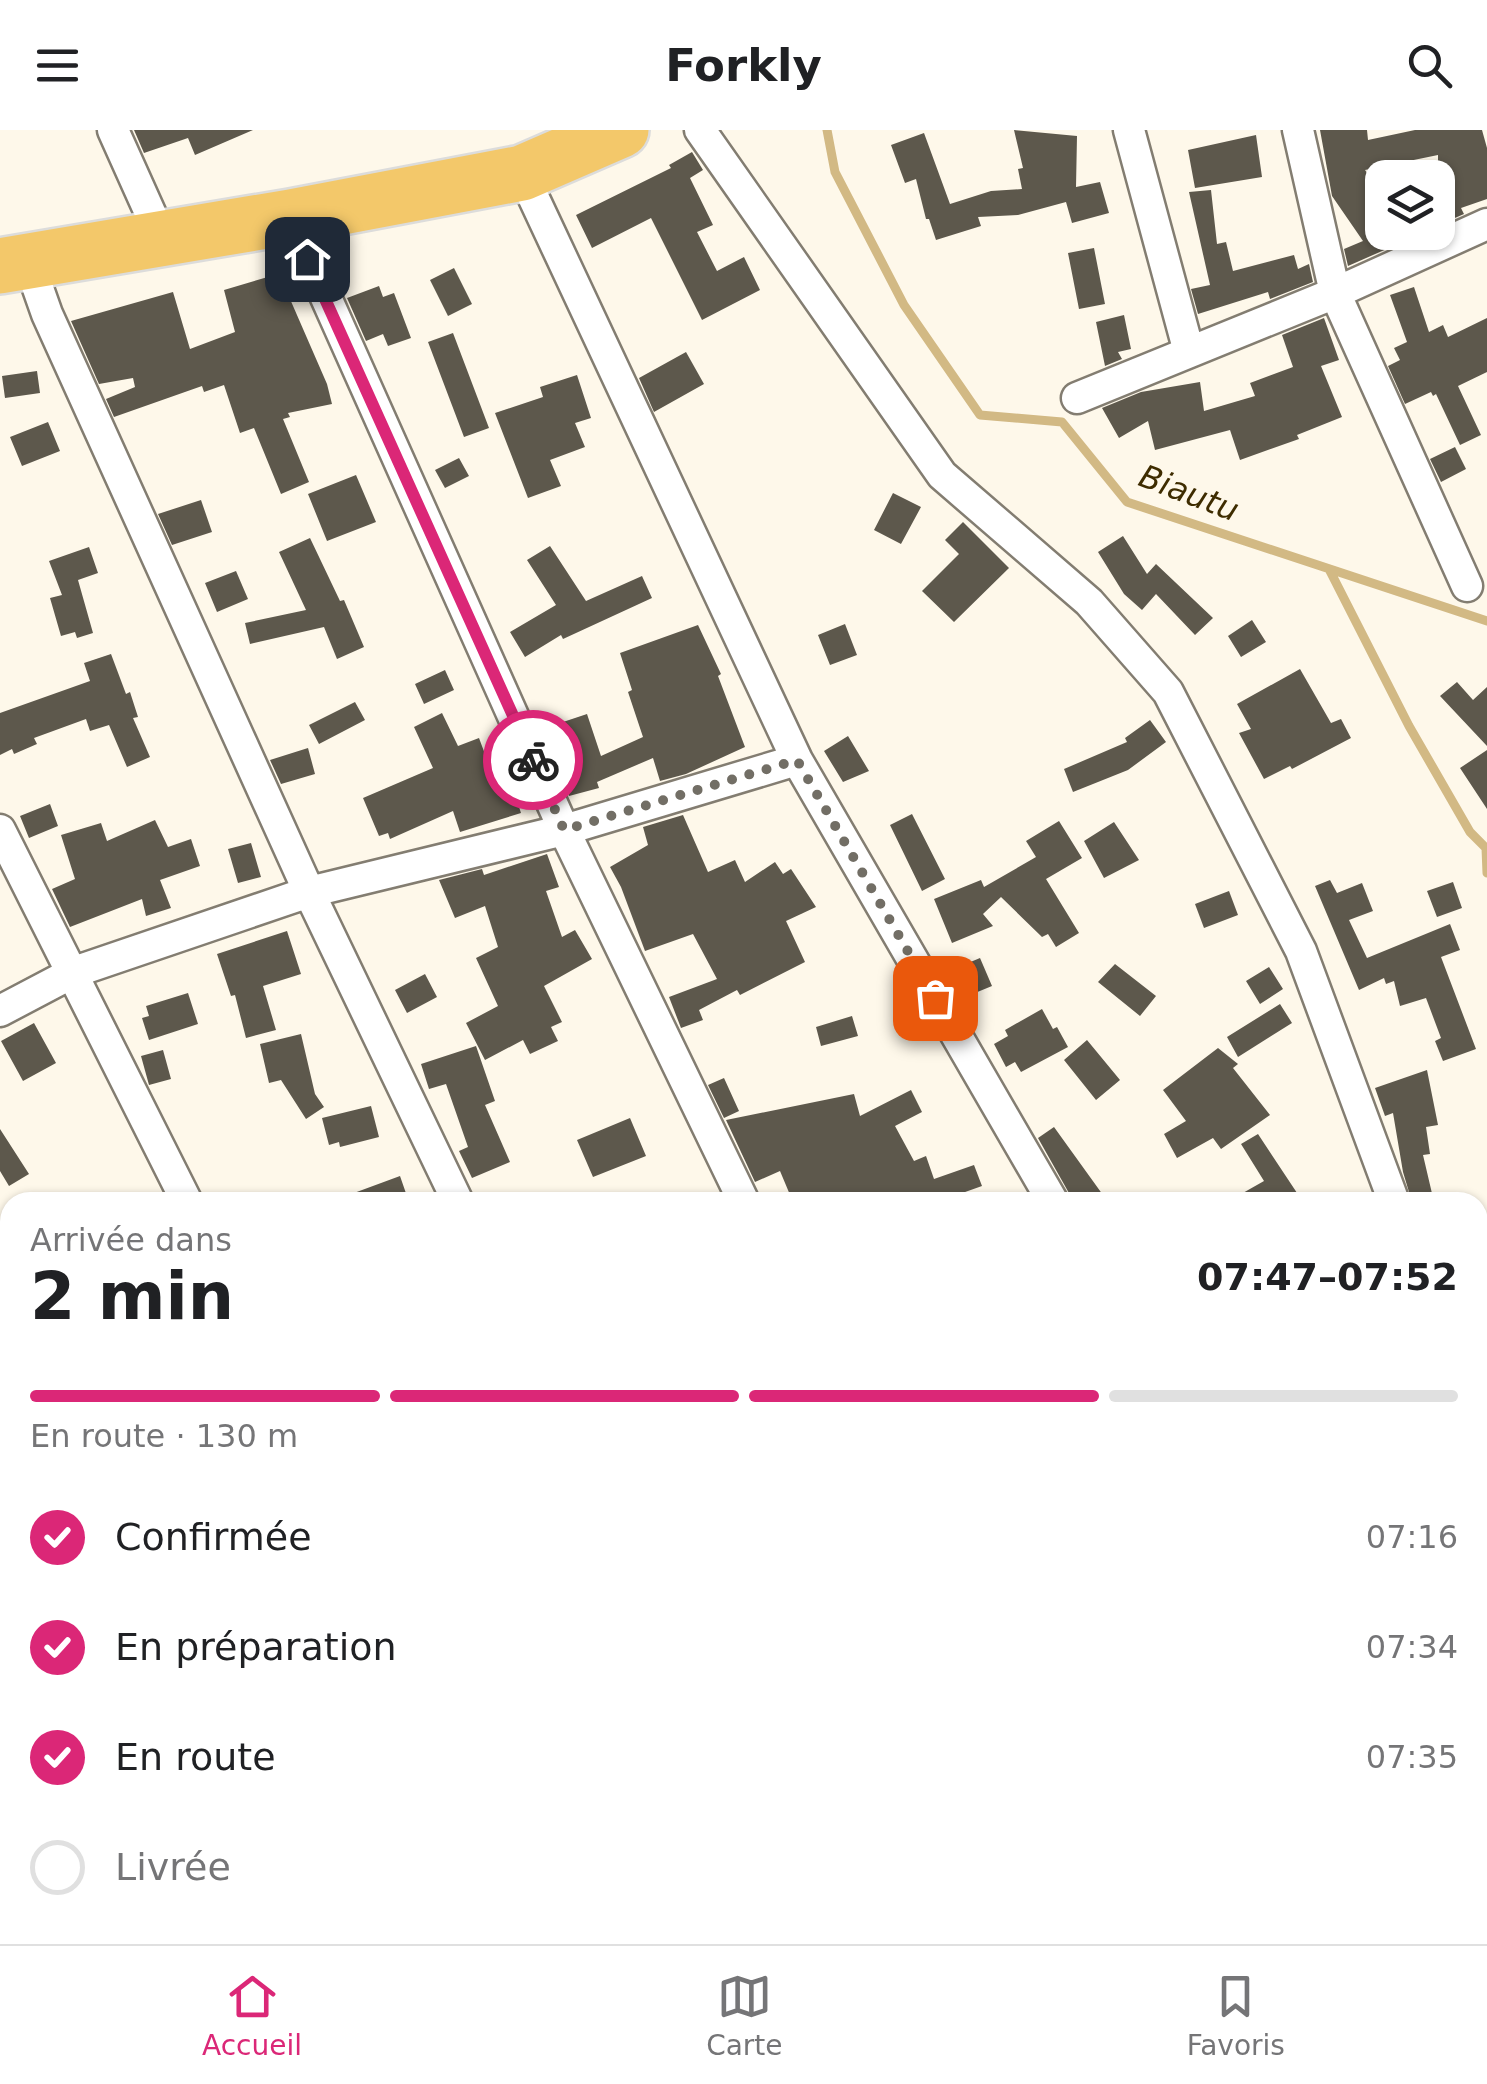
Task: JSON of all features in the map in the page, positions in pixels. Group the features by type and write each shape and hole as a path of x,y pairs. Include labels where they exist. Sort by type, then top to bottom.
{"highway":[{"path":"14,263 290,217 522,172 621,130"}],"street":[{"path":"113,130 161,237"},
{"path":"700,130 942,475 1089,602 1168,692 1301,952 1390,1192"},
{"path":"1129,130 1189,352"},
{"path":"1298,130 1336,293 1467,586"},
{"path":"522,172 797,760 1047,1192"},
{"path":"290,217 564,830 739,1192"},
{"path":"1077,398 1336,293 1487,224"},
{"path":"14,263 47,314 309,892 453,1192"},
{"path":"0,1011 74,972 309,892 564,830 797,760"},
{"path":"0,830 181,1192"}],"building":[{"path":"134,130 253,130 195,155 188,138 144,153"},
{"path":"1014,130 1077,136 1076,187 1100,182 1109,213 1072,223 1066,202 1018,215 978,217 981,226 936,240 916,179 905,183 891,145 924,133 950,204 991,191 1022,189 1018,169 1023,168"},
{"path":"1320,130 1367,130 1368,140 1415,130 1482,130 1487,148 1487,199 1461,208 1464,214 1455,218 1455,160 1438,160 1438,155 1414,160 1365,160 1365,250 1384,250 1348,266 1344,249 1363,241 1332,196"},
{"path":"1256,135 1262,177 1195,188 1188,150"},
{"path":"692,152 703,170 690,178 713,225 697,232 717,271 744,257 760,290 702,320 651,218 592,248 576,215 671,168 669,165"},
{"path":"1211,190 1217,244 1226,242 1233,271 1294,255 1298,269 1309,264 1313,282 1270,299 1268,292 1198,314 1191,289 1210,285 1189,192"},
{"path":"1094,248 1105,304 1079,309 1068,253"},
{"path":"454,268 472,304 448,316 430,280"},
{"path":"278,274 285,301 290,299 332,404 288,413 290,417 283,419 309,482 281,494 254,428 240,433 224,385 204,392 202,386 114,417 106,399 135,387 133,378 99,384 71,321 173,292 190,349 235,332 224,290"},
{"path":"379,286 383,297 394,293 411,338 388,346 383,334 366,341 347,298"},
{"path":"1414,287 1429,332 1443,325 1448,337 1487,318 1487,372 1458,386 1481,435 1460,445 1436,394 1431,392 1405,404 1388,366 1400,360 1394,348 1407,342 1390,295"},
{"path":"1124,315 1131,349 1118,352 1122,359 1105,366 1096,322"},
{"path":"1324,318 1339,360 1321,366 1342,417 1297,435 1299,439 1240,460 1230,430 1155,450 1148,421 1119,438 1102,408 1141,392 1200,382 1204,411 1255,396 1250,383 1293,367 1282,335"},
{"path":"453,333 489,428 464,437 428,342"},
{"path":"686,352 704,384 654,412 639,378"},
{"path":"37,371 40,393 5,398 2,376"},
{"path":"577,375 591,418 575,423 585,447 550,460 561,486 528,498 495,413 543,397 540,387"},
{"path":"48,422 60,451 22,466 10,437"},
{"path":"1455,447 1466,469 1441,482 1430,459"},
{"path":"459,458 469,476 445,488 435,470"},
{"path":"356,475 376,522 327,541 308,494"},
{"path":"893,493 921,507 901,544 874,530"},
{"path":"201,500 212,532 172,545 158,514"},
{"path":"963,522 1009,568 954,622 922,591 959,554 945,540"},
{"path":"1123,536 1147,574 1156,564 1213,618 1195,635 1156,594 1142,610 1124,594 1098,552"},
{"path":"310,538 364,647 337,659 324,627 250,644 245,623 306,610 279,552"},
{"path":"550,546 586,601 642,576 652,598 563,639 561,635 525,657 510,632 556,605 527,560"},
{"path":"89,547 98,573 78,580 93,633 77,638 75,632 61,636 50,598 62,595 49,561"},
{"path":"236,571 248,599 217,612 205,583"},
{"path":"1252,620 1266,642 1241,657 1228,636"},
{"path":"845,624 857,655 830,665 818,635"},
{"path":"698,625 721,674 718,676 745,747 686,774 660,781 653,758 597,782 599,788 569,796 548,727 587,714 601,756 643,737 620,653"},
{"path":"111,654 126,694 130,692 138,717 133,718 150,757 127,767 109,725 90,731 86,719 34,738 37,744 14,754 12,749 0,755 0,713 90,681 84,663"},
{"path":"1300,669 1331,723 1341,719 1351,738 1264,779 1239,733 1251,729 1237,704"},
{"path":"445,670 454,690 424,704 415,684"},
{"path":"1457,682 1473,700 1487,687 1487,746 1440,696"},
{"path":"355,702 365,720 319,744 309,725"},
{"path":"442,713 458,746 479,738 495,781 509,776 521,813 460,832 453,811 390,839 388,833 379,836 363,798 433,768 414,727"},
{"path":"1150,720 1166,742 1128,770 1073,792 1064,769 1127,742 1125,738"},
{"path":"848,736 869,771 843,782 824,751"},
{"path":"308,748 315,774 281,784 270,760"},
{"path":"1487,750 1487,809 1460,768"},
{"path":"50,804 58,826 29,838 20,816"},
{"path":"912,814 945,879 922,891 890,825"},
{"path":"683,815 708,872 735,860 745,882 775,862 783,874 791,869 816,907 786,921 805,962 740,995 737,990 699,1010 703,1020 681,1028 669,997 717,979 693,934 645,951 610,867 648,845 643,827"},
{"path":"155,820 168,847 191,839 200,866 160,880 171,908 146,916 142,899 70,927 52,889 75,879 61,835 101,823 107,841"},
{"path":"1059,821 1082,858 1046,879 1079,933 1056,947 1048,934 1042,937 1001,897 983,914 993,926 952,943 934,899 981,880 984,887 1036,857 1026,841"},
{"path":"1114,822 1139,860 1104,878 1084,841"},
{"path":"251,843 261,877 238,883 228,849"},
{"path":"547,854 559,887 546,891 562,937 575,930 592,959 544,986 562,1022 551,1027 558,1041 530,1054 523,1040 485,1060 466,1023 498,1006 476,958 498,947 485,906 455,918 439,880 482,869 484,875"},
{"path":"1330,880 1337,893 1362,883 1373,911 1349,920 1367,958 1450,924 1460,950 1441,957 1476,1049 1443,1061 1435,1041 1441,1038 1426,998 1400,1006 1394,981 1386,984 1384,978 1359,990 1315,886"},
{"path":"1453,882 1462,908 1437,917 1427,891"},
{"path":"1229,891 1238,915 1204,928 1195,904"},
{"path":"287,931 301,974 263,986 276,1030 246,1038 235,995 231,996 217,954"},
{"path":"980,958 992,986 958,1000 942,974"},
{"path":"1115,964 1156,996 1140,1016 1098,982"},
{"path":"1269,967 1283,989 1260,1004 1246,981"},
{"path":"425,974 437,997 407,1013 395,990"},
{"path":"188,993 198,1024 149,1040 142,1018 149,1016 146,1006"},
{"path":"1280,1004 1292,1023 1238,1057 1227,1037"},
{"path":"1042,1009 1068,1047 1021,1072 1015,1062 1006,1067 994,1044 1008,1036 1005,1030"},
{"path":"852,1016 858,1036 821,1046 816,1027"},
{"path":"34,1023 56,1063 23,1081 1,1041"},
{"path":"301,1034 315,1094 324,1107 306,1119 281,1080 269,1083 260,1044"},
{"path":"1087,1040 1120,1080 1096,1100 1064,1060"},
{"path":"476,1046 495,1101 485,1105 510,1162 472,1178 459,1151 468,1147 446,1084 429,1089 421,1064"},
{"path":"1218,1048 1238,1064 1233,1068 1270,1115 1221,1149 1213,1138 1177,1158 1164,1134 1186,1121 1163,1090"},
{"path":"163,1050 171,1079 149,1085 141,1056"},
{"path":"1427,1070 1438,1125 1426,1127 1430,1154 1423,1155 1432,1192 1409,1192 1393,1113 1385,1116 1375,1088"},
{"path":"724,1078 739,1111 724,1118 708,1085"},
{"path":"911,1090 922,1112 895,1126 914,1161 926,1156 934,1179 974,1165 982,1186 965,1192 789,1192 780,1171 755,1182 726,1120 854,1094 860,1116"},
{"path":"371,1106 379,1137 340,1147 339,1142 329,1145 322,1118"},
{"path":"630,1118 646,1156 593,1177 577,1140"},
{"path":"1054,1127 1101,1192 1068,1192 1038,1138"},
{"path":"0,1129 29,1174 9,1186 0,1171"},
{"path":"1258,1134 1296,1192 1245,1192 1264,1181 1241,1144"},
{"path":"400,1176 406,1192 357,1192"}],"waterway":[{"name":"Biautu","path":"827,130 835,172 904,305 980,415 1062,422 1127,502 1487,621"},
{"path":"1330,571 1409,726 1470,832 1486,848 1487,873"}],"way so far":[{"path":"533,760 564,830 797,760 935,998"}],"route":[{"path":"307,259 533,760"}]}
